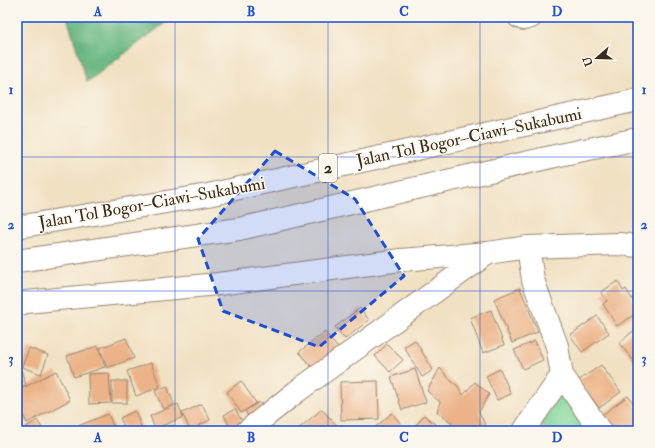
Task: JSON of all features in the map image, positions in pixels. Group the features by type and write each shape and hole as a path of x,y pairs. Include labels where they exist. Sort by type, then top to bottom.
{"main road":[{"path":"519,17 524,19 531,17"},
{"name":"Jalan Tol Bogor–Ciawi–Sukabumi","path":"17,227 208,195 638,100"},
{"name":"Jalan Tol Bogor–Ciawi–Sukabumi","path":"17,261 239,229 564,154 638,139"},
{"path":"17,304 41,300 218,284 401,260 488,253 528,247 619,244 638,246"},
{"path":"528,247 533,280 556,346 562,375 600,431"},
{"path":"247,431 296,392 488,253"},
{"path":"522,430 562,375"}],"highlighted area":[{"path":"275,151 355,199 404,276 319,347 223,311 198,239"}],"green space":[{"path":"67,17 165,17 169,20 87,82"},
{"path":"572,384 599,431 547,431 541,423 553,399"}],"building":[{"path":"618,281 623,291 626,289 638,309 638,312 617,326 603,304 607,301 601,292"},
{"path":"520,288 538,332 512,343 494,299"},
{"path":"360,308 369,320 345,339 335,327"},
{"path":"491,310 504,345 483,353 470,318"},
{"path":"597,316 609,333 582,352 570,335"},
{"path":"638,327 638,366 619,343"},
{"path":"325,332 340,351 315,371 299,352"},
{"path":"126,338 134,358 107,368 100,348"},
{"path":"415,340 433,370 422,377 404,347"},
{"path":"535,341 543,360 523,369 514,350"},
{"path":"387,344 403,360 390,372 375,356"},
{"path":"98,346 105,367 74,377 67,356"},
{"path":"29,348 48,355 41,374 22,367"},
{"path":"151,363 160,387 136,396 127,371"},
{"path":"601,365 621,392 599,408 579,380"},
{"path":"20,367 26,385 17,388 17,368"},
{"path":"440,368 451,381 458,386 463,395 475,382 489,394 479,412 488,431 451,431 449,429 452,423 437,412 440,402 427,391"},
{"path":"415,369 426,402 402,410 391,377"},
{"path":"500,369 511,394 497,400 486,376"},
{"path":"56,371 70,400 27,423 17,403 17,391"},
{"path":"109,373 111,403 89,404 88,374"},
{"path":"112,381 127,381 127,403 112,403"},
{"path":"241,381 256,403 241,413 227,392"},
{"path":"378,381 379,419 341,420 340,382"},
{"path":"167,386 174,404 163,409 155,391"},
{"path":"628,396 638,409 638,429 635,431 609,431 599,417"},
{"path":"259,402 266,412 252,422 245,411"},
{"path":"178,404 183,417 155,429 150,416"},
{"path":"202,404 210,420 190,430 182,413"},
{"path":"235,409 246,428 240,431 232,431 224,415"},
{"path":"322,409 339,428 335,431 296,431"},
{"path":"135,411 143,431 118,431 125,428 120,418"},
{"path":"392,413 404,428 400,431 371,431"},
{"path":"108,414 115,430 75,431 73,428"},
{"path":"424,415 441,429 440,431 419,431 414,428"},
{"path":"37,420 44,431 20,431"},
{"path":"173,425 175,431 159,431"}]}
